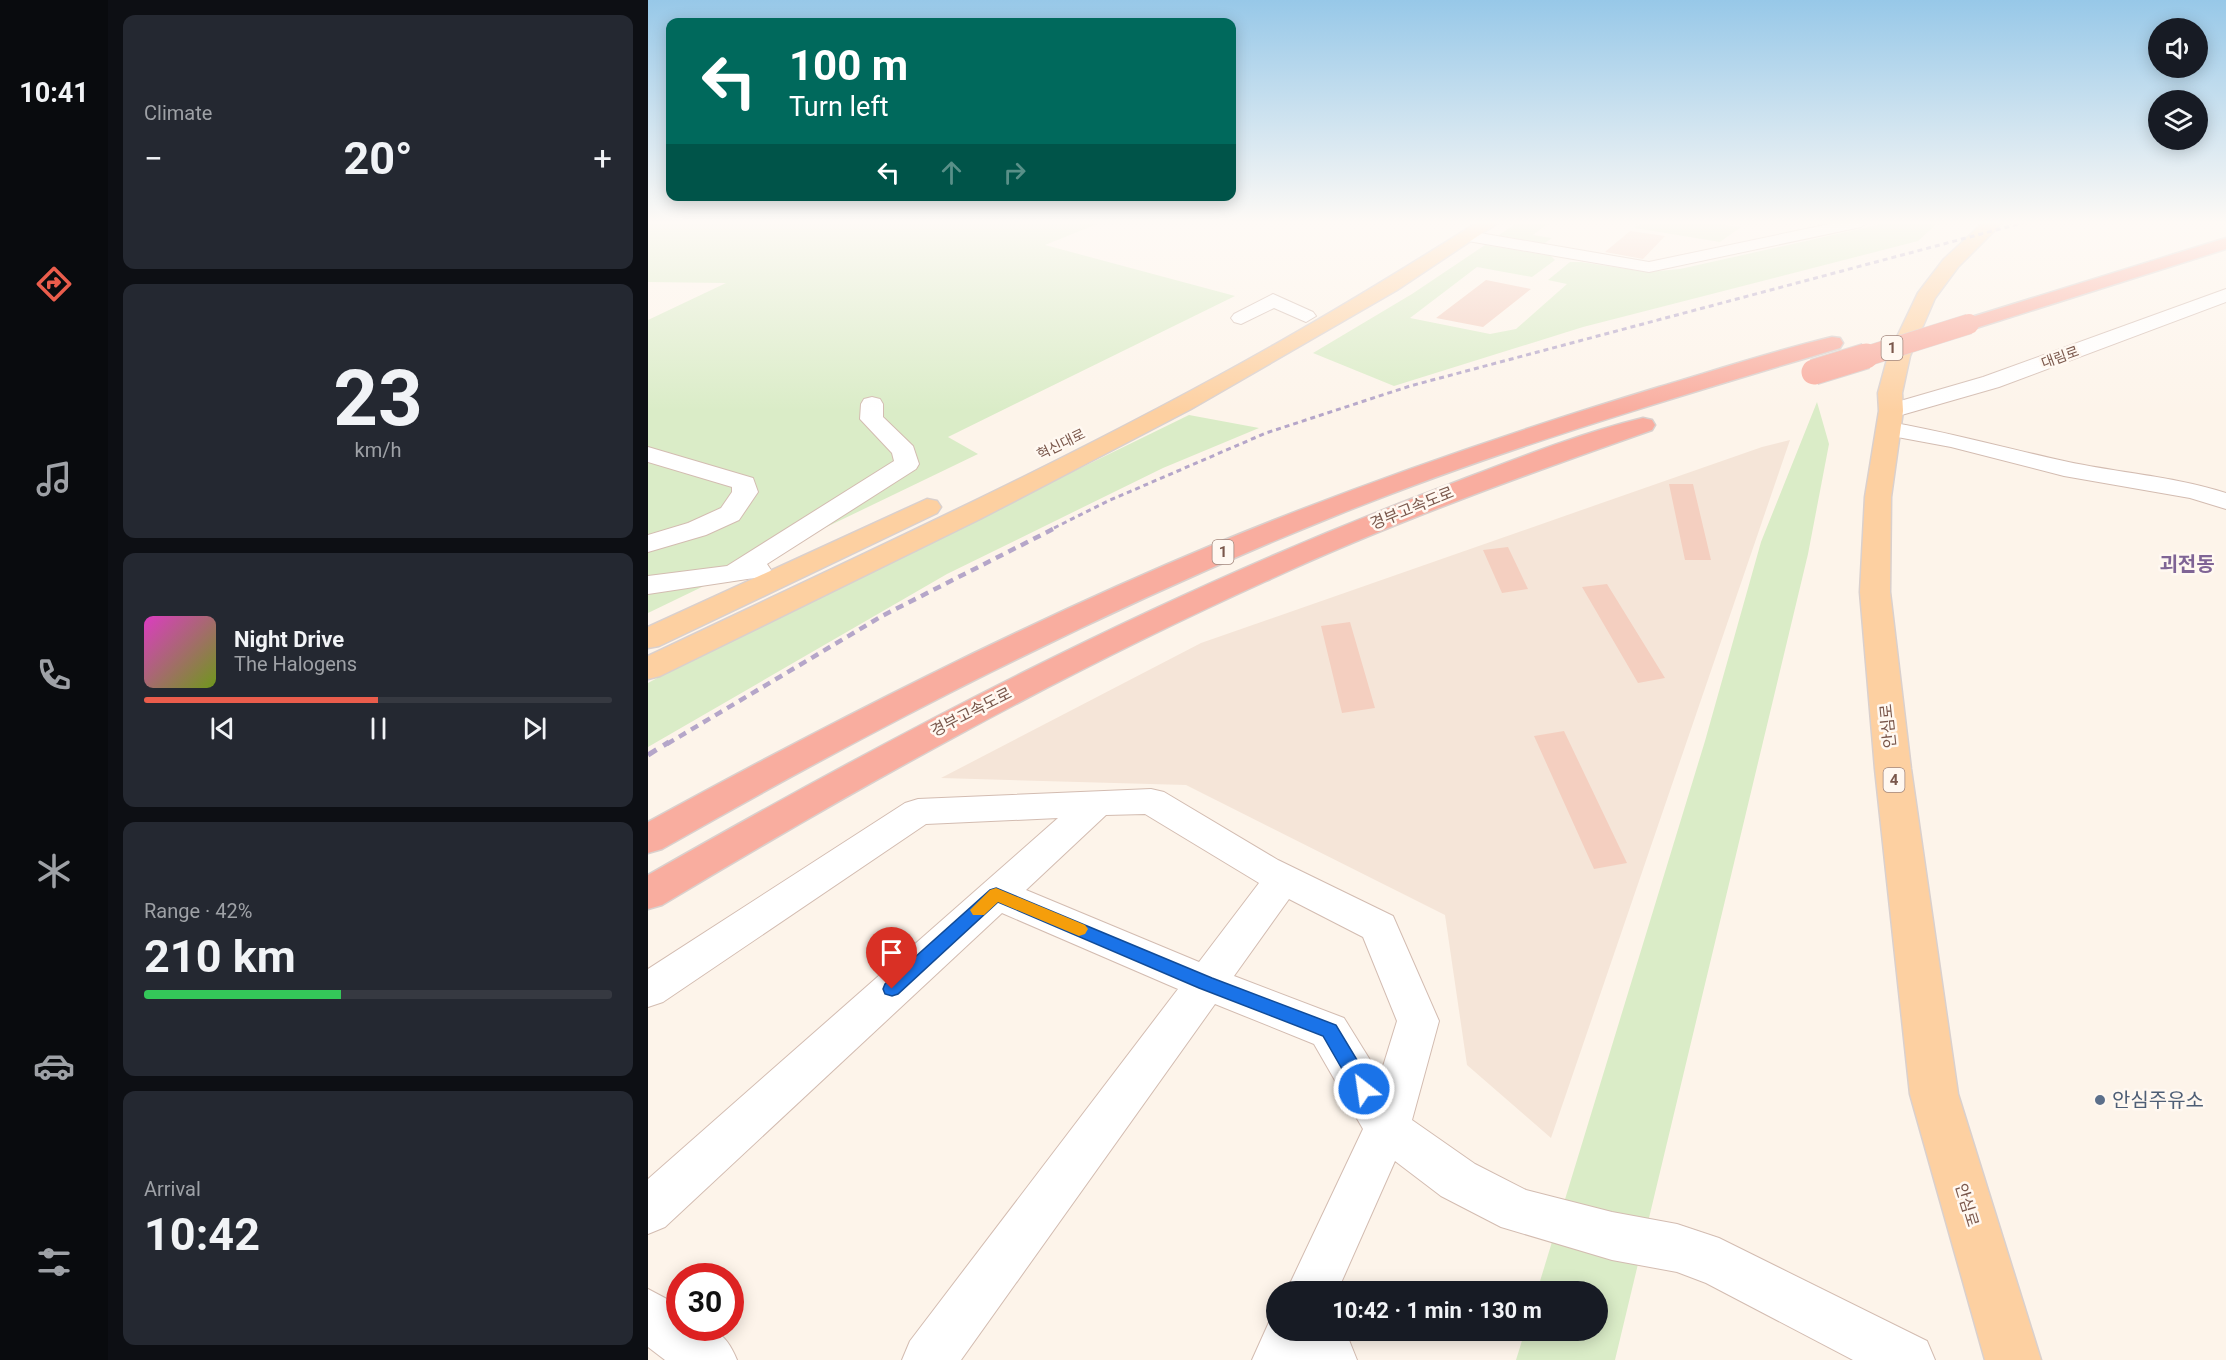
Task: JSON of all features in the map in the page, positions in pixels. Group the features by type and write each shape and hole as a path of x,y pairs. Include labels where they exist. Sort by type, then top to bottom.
{"highway":[{"name":"경부고속도로","path":"648,894 897,751 1079,658 1266,569 1426,501 1620,432 2091,285"},
{"name":"1","path":"1887,326 1943,309"},
{"name":"경부고속도로","path":"648,839 868,719 1082,614 1177,571 1424,472 1843,340"}],"main road":[{"name":"혁신대로","path":"648,639 1145,404 1361,285"},
{"path":"648,669 1189,402 1297,342 1381,285"},
{"name":"안심로","path":"1934,285 1925,297 1899,356 1890,393 1890,420 1878,496 1875,592 1893,770 1934,1094 2013,1360"}],"street":[{"name":"대림로","path":"1890,420 2226,295"},
{"path":"1241,318 1273,300 1306,316"},
{"path":"736,572 907,465 904,451 872,419 872,404"},
{"path":"1890,420 1952,440 2064,469 2194,491 2226,501"},
{"path":"648,544 697,529 730,514 745,492 744,483 653,460"},
{"path":"648,585 755,569 773,579"},
{"path":"648,990 918,812 1151,801 1282,879 1379,927 1418,1021 1387,1128 1316,1281"},
{"path":"648,1211 1096,804"},
{"path":"929,1360 1282,879"},
{"path":"996,894 1206,983 1329,1030 1387,1128 1458,1180 1518,1211 1612,1236 1677,1248 1719,1263 1908,1360"},
{"path":"648,1315 710,1360"},
{"path":"1279,1360 1288,1341"},
{"path":"1323,1341 1330,1360"}],"shaded area":[{"path":"1790,440 1551,1138 1467,1065 1445,915 1186,785 941,778 1201,643 1762,447"}],"green space":[{"path":"721,285 1196,285 1235,296 948,437 978,454 648,613 648,320"},
{"path":"1425,285 1453,285 1410,318 1490,334 1516,329 1565,285 1745,285 1583,327 1394,386 1313,353"},
{"path":"1817,402 1829,444 1808,554 1615,1360 1516,1360 1522,1341 1608,1341 1608,1281 1540,1281 1705,741 1761,542"},
{"path":"1189,415 1259,428 1163,468 947,574 648,747 648,683 718,645"}],"building":[{"path":"1479,285 1513,285 1531,289 1483,327 1436,318"},
{"path":"1669,484 1693,484 1711,560 1685,560"},
{"path":"1508,547 1528,589 1502,593 1483,550"},
{"path":"1607,584 1665,678 1638,683 1582,587"},
{"path":"1350,622 1375,708 1342,713 1321,626"},
{"path":"1564,731 1627,863 1594,869 1534,736"}],"railway":[{"path":"1054,528 1108,501 1266,433 1410,386 1788,285"},
{"path":"667,744 882,616 1057,527"},
{"path":"648,755 669,742"}],"slow traffic":[{"path":"978,910 996,894 1079,929"}],"place":[{"name":"안심주유소","path":"2100,1100"}],"district":[{"name":"괴전동","path":"2187,564"}],"route":[{"path":"892,989 996,894 1206,983 1329,1030 1364,1089"}]}
